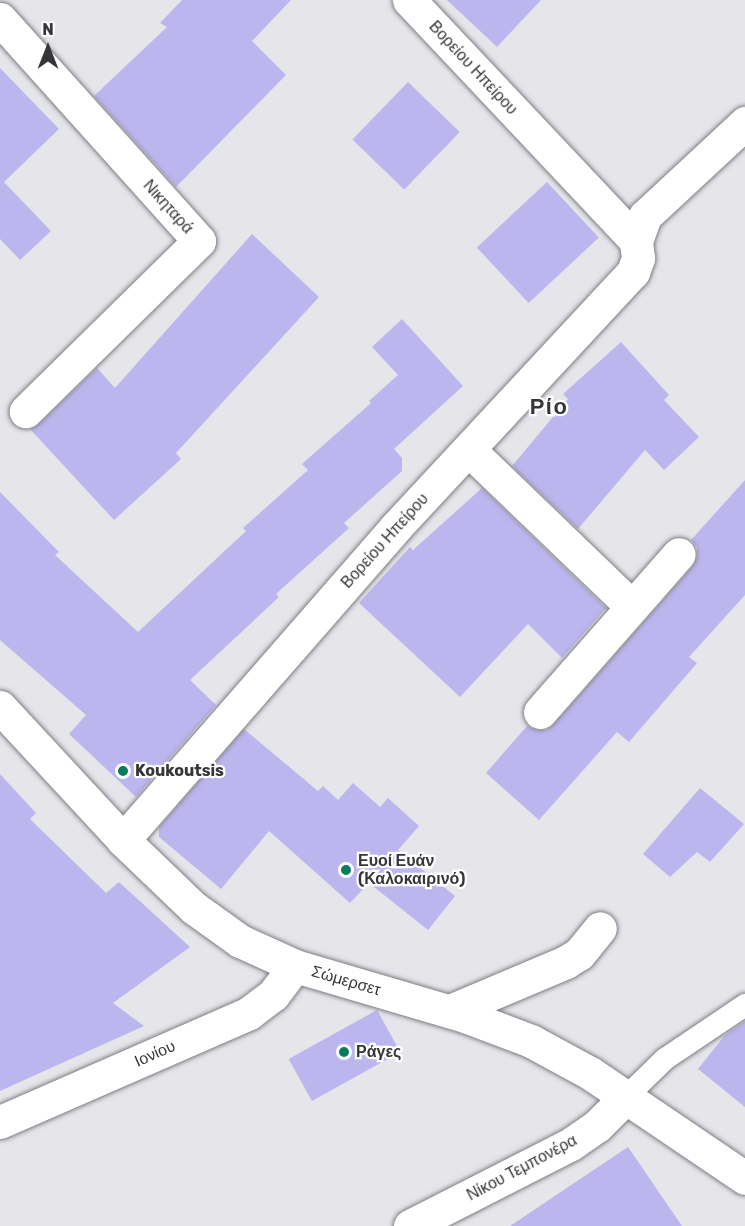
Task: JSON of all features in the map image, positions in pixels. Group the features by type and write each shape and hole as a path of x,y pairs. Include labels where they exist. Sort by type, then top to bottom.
{"street":[{"name":"Βορείου Ηπείρου","path":"409,0 636,241"},
{"name":"Νικηταρά","path":"0,19 199,241 26,411"},
{"name":"Βορείου Ηπείρου","path":"123,840 284,653 633,272 638,258 636,241 645,216 745,123"},
{"path":"469,450 632,607"},
{"path":"540,712 679,554"},
{"name":"Σώμερσετ","path":"0,707 123,840 207,918 249,946 295,966 450,1011 508,1032 554,1053 745,1178"},
{"path":"450,1011 566,962 579,954 600,928"},
{"name":"Ιονίου","path":"0,1122 249,1013 273,995 295,966"},
{"name":"Νίκου Τεμπονέρα","path":"410,1226 571,1144 597,1126 626,1098"}],"lane":[{"path":"626,1098 649,1073 684,1044 745,1005"}],"building":[{"path":"182,0 291,0 252,41 286,75 176,187 94,96 167,27 160,23"},
{"path":"447,0 541,0 497,47"},
{"path":"0,68 59,129 4,182 51,231 20,260 0,239"},
{"path":"408,82 460,132 404,190 352,140"},
{"path":"547,182 599,238 529,303 477,247"},
{"path":"252,234 319,297 176,453 181,459 114,520 30,429 39,424 97,368 115,388"},
{"path":"402,319 463,386 394,449 402,458 402,471 344,523 349,528 276,594 279,597 190,680 216,705 136,797 69,734 86,715 0,640 0,492 59,552 55,555 138,632 246,531 243,528 308,470 302,464 371,403 369,401 398,375 372,347"},
{"path":"621,342 669,395 664,400 699,437 664,470 645,450 578,529 512,466 568,399 563,394"},
{"path":"745,480 745,595 689,657 697,663 629,742 617,732 539,820 486,773 527,726 537,730 547,730 554,724 693,566 697,557 697,547 691,540"},
{"path":"482,488 606,608 562,658 528,624 460,697 359,603 410,547 413,550"},
{"path":"244,729 318,791 323,786 338,800 353,783 380,807 388,798 419,826 398,850 455,896 428,930 369,883 350,903 269,831 221,889 159,837 159,827"},
{"path":"0,774 36,813 30,819 106,893 119,882 190,947 113,1003 144,1026 0,1091"},
{"path":"700,788 744,824 710,862 697,852 670,877 643,854"},
{"path":"377,1010 400,1052 312,1101 289,1059"},
{"path":"745,1021 745,1107 698,1069 725,1035"},
{"path":"628,1147 682,1226 510,1226"}],"place":[{"name":"Koukoutsis","path":"123,771"},
{"name":"Ευοί Ευάν (Καλοκαιρινό)","path":"346,870"},
{"name":"Ράγες","path":"344,1052"}],"district":[{"name":"Ρίο","path":"549,407"}]}
